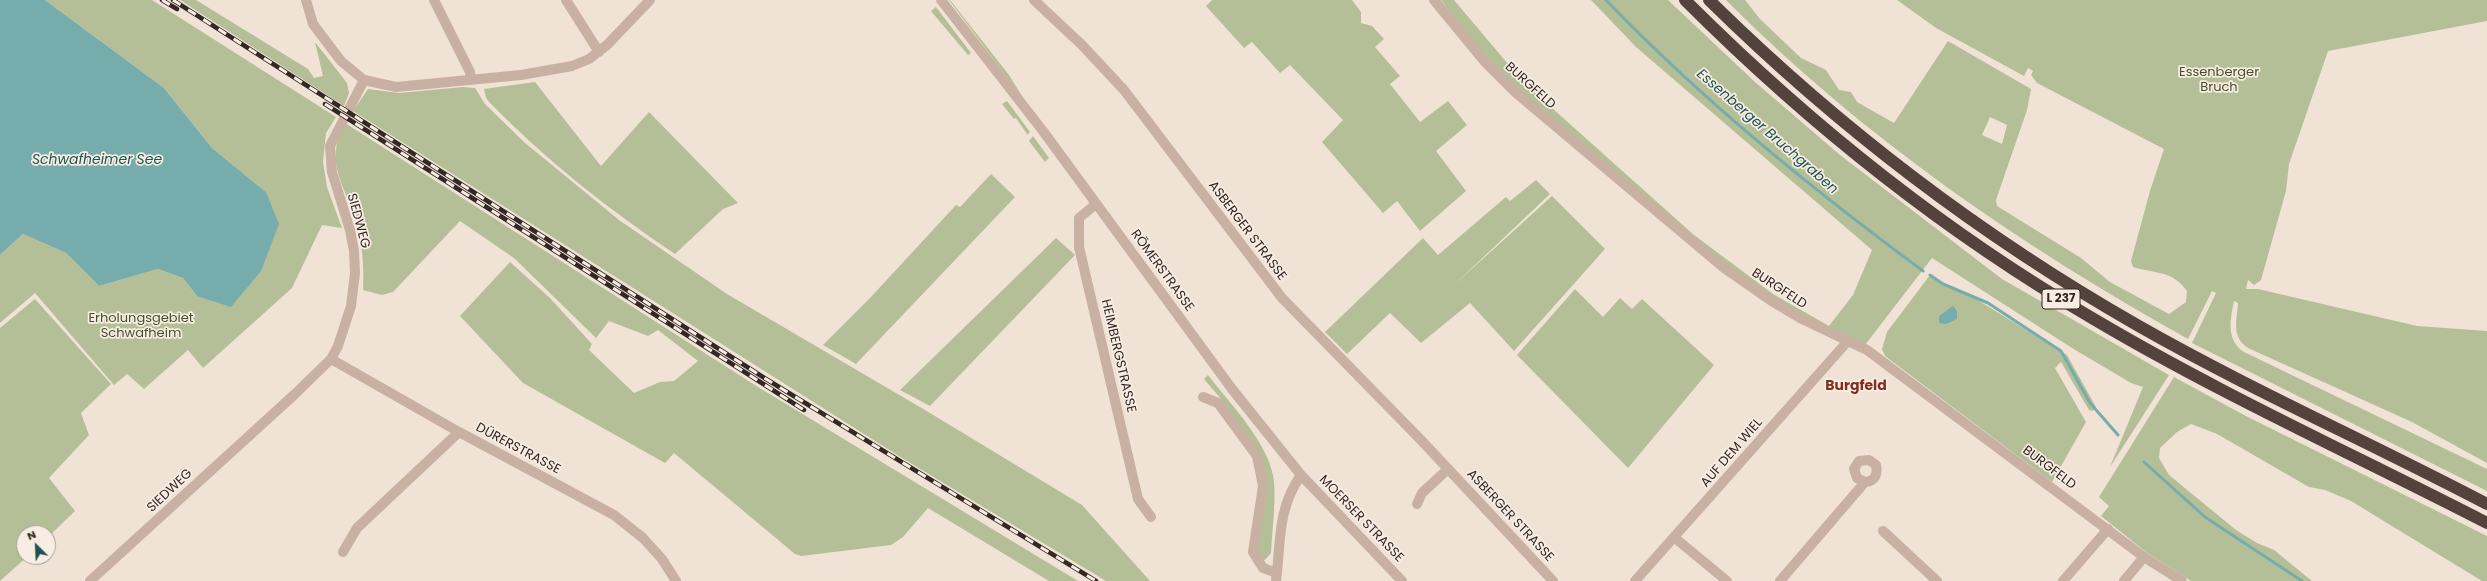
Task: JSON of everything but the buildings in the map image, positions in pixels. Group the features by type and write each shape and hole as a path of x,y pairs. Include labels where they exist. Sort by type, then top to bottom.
{"highway":[{"name":"L 237","path":"1685,0 1729,44 1834,136 1920,204 2001,261 2090,318 2188,372 2487,522"},
{"name":"L 237","path":"1709,0 1816,99 1949,204 2023,256 2136,325 2196,358 2487,504"}],"street":[{"path":"306,0 313,24 321,38 341,61 364,80 396,87 560,70 589,59 599,52 650,0"},
{"path":"434,0 470,72 471,80"},
{"path":"566,0 599,52"},
{"name":"RÖMERSTRASSE","path":"941,0 1096,204 1232,389 1301,476"},
{"name":"ASBERGER STRASSE","path":"1034,0 1082,45 1124,90 1282,298 1448,469 1553,581"},
{"name":"BURGFELD","path":"1434,0 1485,62 1516,93 1724,268 1770,300 1847,342 1867,350 1915,384 2144,557 2182,581"},
{"name":"SIEDWEG","path":"90,581 331,359 338,346 351,306 355,272 350,230 332,172 330,146 364,80"},
{"name":"HEIMBERGSTRASSE","path":"1096,204 1079,218 1079,247 1138,499 1151,517"},
{"name":"AUF DEM WIEL","path":"1635,581 1675,538 1847,342"},
{"name":"DÜRERSTRASSE","path":"331,359 459,432 614,515 629,526 662,559 676,581"},
{"path":"1203,397 1218,403 1257,456 1263,486 1253,552 1262,568 1276,577 1284,506 1292,488 1301,476"},
{"path":"343,552 357,528 459,432"},
{"name":"ASBERGER STRASSE","path":"1417,504 1422,493 1448,469"},
{"name":"MOERSER STRASSE","path":"1301,476 1402,581"},
{"path":"1780,581 1865,482"},
{"path":"2063,581 2108,529"},
{"path":"1883,531 1934,580"},
{"path":"1675,538 1727,581"},
{"path":"2124,581 2144,557"}],"green space":[{"name":"Erholungsgebiet Schwafheim","path":"45,0 152,0 336,117 326,133 323,162 327,187 342,228 322,225 292,288 203,368 188,350 144,389 127,374 114,385 35,293 0,323 0,255 23,234 66,253 99,286 158,269 183,278 197,296 266,192 212,148 164,88"},
{"path":"180,0 196,0 308,69 314,78 323,76 315,42 347,83 349,93 344,106"},
{"path":"949,0 1009,75 1025,101"},
{"path":"1212,0 1352,0 1361,12 1361,23 1372,26 1384,39 1375,47 1400,76 1390,84 1420,122 1448,101 1467,125 1436,151 1466,191 1420,231 1397,201 1383,213 1322,142 1343,120 1290,65 1280,73 1252,42 1244,48 1206,6"},
{"path":"1441,0 1454,0 1524,83 1694,235 1773,294 1829,326 1853,295 1872,250 1636,47 1591,0 1668,0 1755,82 1840,155 2002,279 2169,375 2110,467 2143,387 2131,383 2072,348 1932,258 1865,345 1800,315 1741,277 1516,88 1477,48"},
{"name":"Essenberger Bruch","path":"1726,0 1745,0 1760,19 1801,58 1826,70 1839,90 1851,92 1857,102 1894,123 1948,41 2031,89 2027,110 1996,200 1997,206 2081,258 2110,282 2169,314 2186,302 2187,291 2175,279 2163,274 2133,267 2131,261 2150,191 2164,149 2037,83 2031,75 2033,71 2028,68 2024,76 1936,28 1897,0 2487,0 2487,21 2328,51 2289,164 2286,191 2261,280 2254,285 2248,280 2246,289 2258,289 2417,326 2487,331 2487,463 2412,422 2248,348 2239,339 2237,333 2236,322 2238,303 2234,301 2231,315 2231,329 2234,342 2244,352 2487,469 2487,491 2192,343 2216,293 2212,291 2188,339 2064,266 1945,186 1887,143 1778,50","holes":["1990,117 2007,125 2002,144 1982,135"]},
{"path":"936,7 971,53 968,55 931,11"},
{"path":"535,82 601,166 649,112 738,203 723,209 675,254 602,202 533,144 486,98 484,89"},
{"path":"463,87 475,88 485,104 524,142 619,220 727,294 925,410 1082,505 1150,581 1106,581 902,458 353,111 368,89 399,93"},
{"path":"1007,101 1030,132 1026,136 1027,134 1016,118 1014,119 1002,104"},
{"path":"345,123 758,387 1078,581 1049,581 928,508 903,537 891,545 801,556 795,554 674,453 665,463 523,383 460,316 510,262 550,298 592,344 589,350 634,393 660,382 674,381 698,361 658,330 648,336 609,321 596,338 514,258 460,221 393,292 382,295 363,290 363,260 358,228 336,164 336,152 339,138"},
{"path":"1033,136 1049,158 1045,162 1029,141"},
{"path":"991,174 1015,197 856,364 823,345 870,298 956,205 960,207"},
{"path":"1536,180 1550,194 1454,285 1552,196 1605,249 1514,351 1470,303 1421,343 1390,313 1347,354 1325,332 1423,238 1438,255 1506,197 1510,201"},
{"path":"1056,238 1075,255 930,406 900,390"},
{"path":"1930,275 1948,286 1963,291 2067,355 2096,407 2093,411 2089,410 2061,362 2055,368 2086,422 2052,482 1885,356 1882,349 1887,332"},
{"path":"1575,289 1603,317 1620,298 1632,309 1642,299 1714,365 1628,468 1517,355"},
{"path":"35,299 111,384 81,413 89,435 49,478 75,511 56,529 56,525 16,525 16,565 18,565 0,581 0,328"},
{"path":"1208,375 1238,412 1258,440 1266,454 1271,468 1274,482 1274,517 1271,553 1265,560 1260,559 1257,554 1265,474 1221,399 1204,379"},
{"path":"2174,377 2244,415 2487,536 2487,581 2482,581 2351,501 2325,490 2309,487 2217,434 2191,424 2177,432 2160,448 2159,458 2169,475 2236,530 2257,543 2274,550 2312,581 2191,581 2146,552 2101,516 2109,506 2099,497"}],"water":[{"name":"Schwafheimer See","path":"0,0 45,0 164,88 212,148 266,192 279,224 261,271 231,307 197,296 183,278 158,269 99,286 66,253 23,234 0,255"},
{"path":"1953,306 1957,311 1957,319 1946,324 1939,323 1939,316"}],"waterway":[{"name":"Essenberger Bruchgraben","path":"1606,0 1680,73 1758,142 1840,208 1923,271"},
{"name":"Essenberger Bruchgraben","path":"1930,275 1943,284 1988,303 2061,351 2090,403 2118,435"},
{"name":"Essenberger Bruchgraben","path":"2144,462 2205,517 2302,581"}],"railway":[{"path":"162,0 177,9"},
{"path":"173,0 766,379 1096,581"},
{"path":"325,104 804,410"}],"district":[{"name":"Burgfeld","path":"1856,386"}]}
